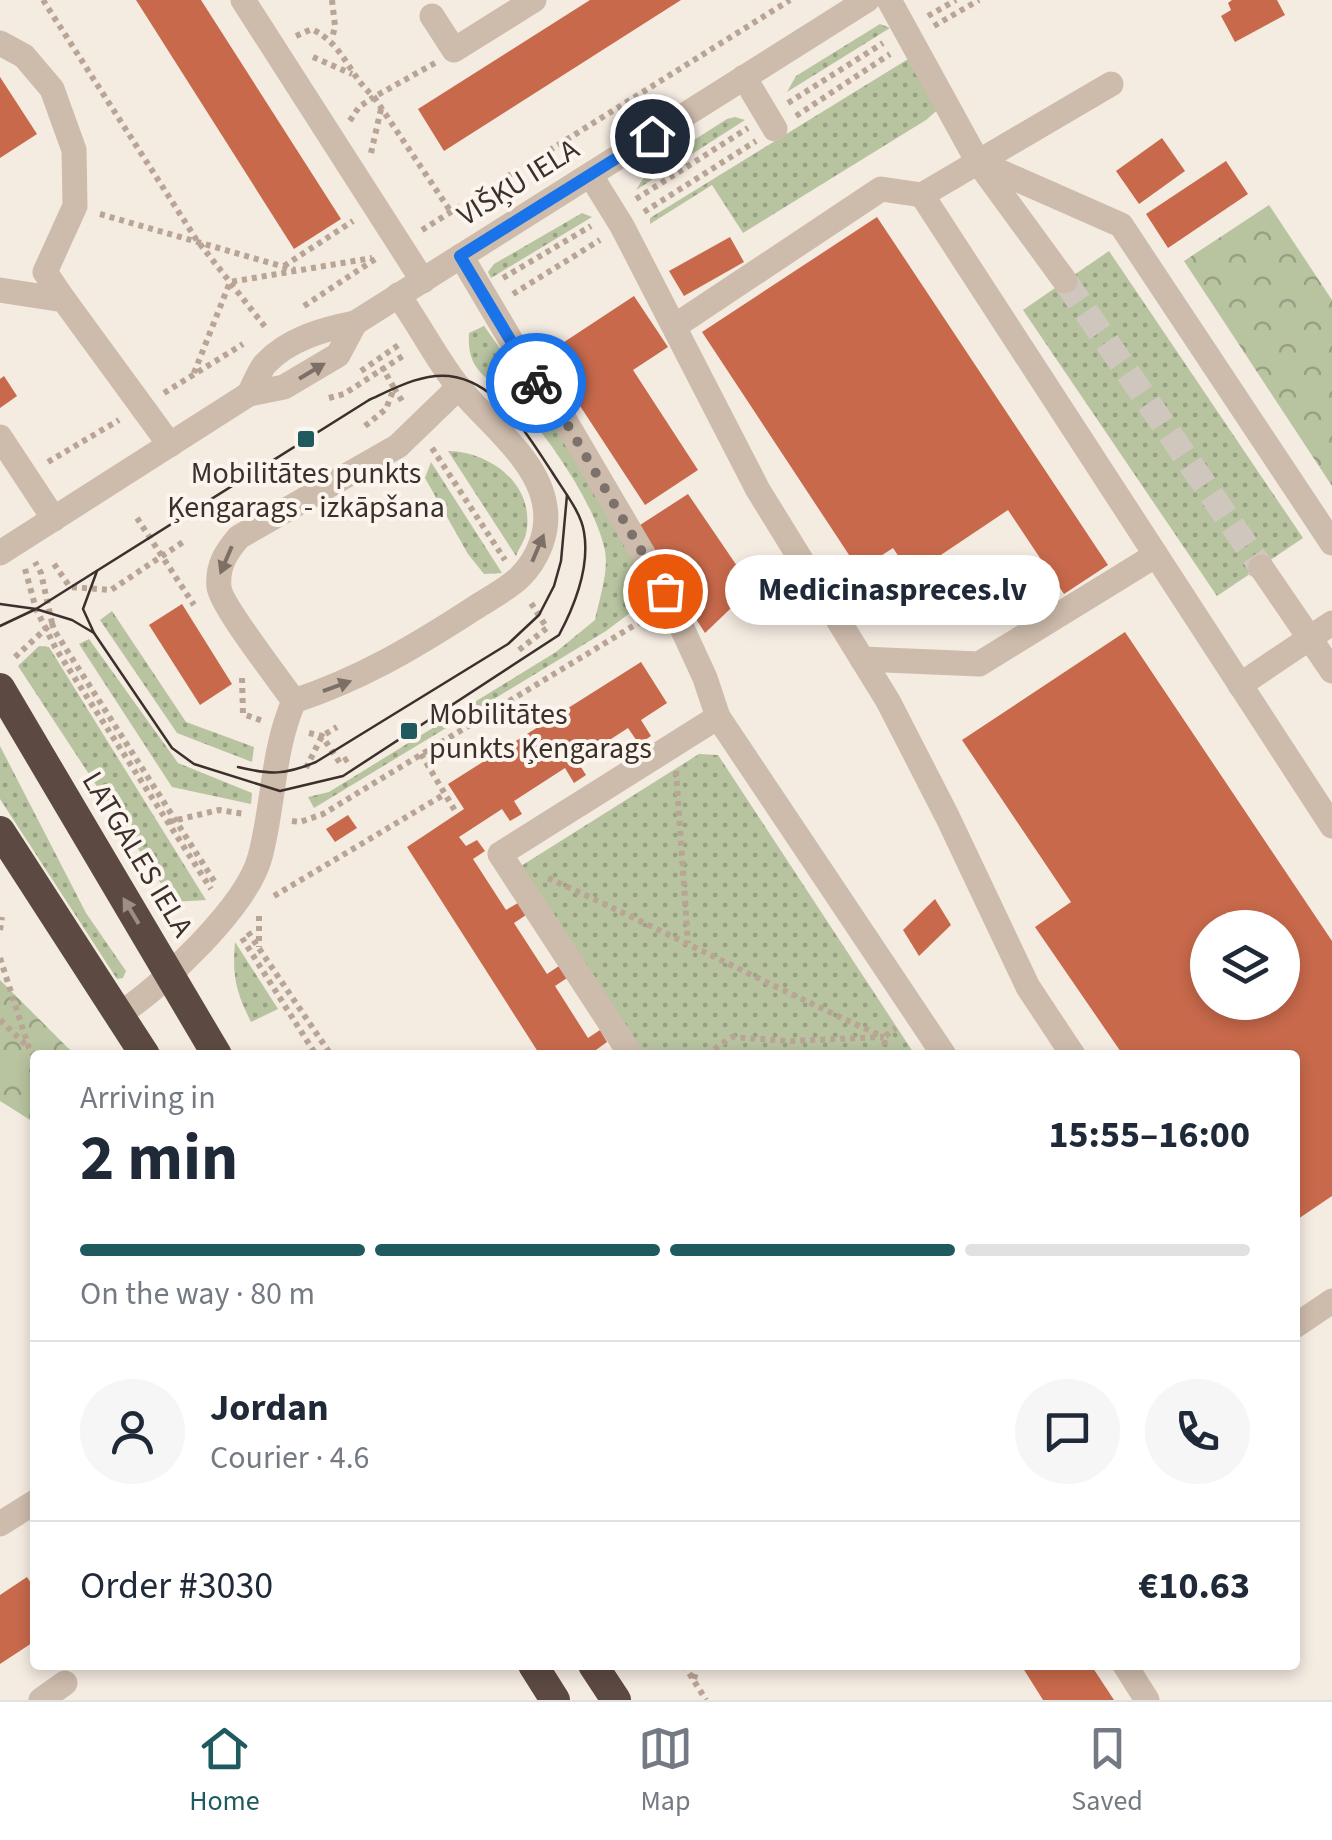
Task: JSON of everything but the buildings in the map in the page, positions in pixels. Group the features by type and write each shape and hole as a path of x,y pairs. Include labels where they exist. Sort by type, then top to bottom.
{"highway":[{"name":"LATGALES IELA","path":"0,688 214,1050"},
{"path":"0,831 142,1050"},
{"path":"536,1670 556,1700"},
{"path":"597,1670 616,1700"}],"street":[{"path":"242,0 423,280"},
{"path":"432,16 454,50 534,0"},
{"name":"VIŠĶU IELA","path":"11,546 250,394 265,364 295,344 319,330 355,323 867,0"},
{"path":"889,0 978,162 1065,282"},
{"path":"0,43 24,56 52,89 74,150 75,206 45,272 170,445"},
{"path":"744,77 775,129"},
{"path":"675,326 881,189 922,196 1110,84"},
{"path":"978,162 1121,225 1332,543"},
{"path":"591,176 622,226 758,490 888,700 1028,987 1069,1050"},
{"path":"922,196 1332,826"},
{"path":"460,256 535,381 563,417 671,603 706,678 718,717 941,1050"},
{"path":"0,290 64,300"},
{"path":"118,1014 146,995 242,896 258,862 269,819 282,728 294,701 348,683 523,590 544,533 545,506 537,481 506,438 459,387 398,295"},
{"path":"294,701 218,592 225,553 238,536 358,472 419,428 459,387"},
{"path":"0,437 54,519"},
{"path":"862,659 980,664 1156,555"},
{"path":"1261,566 1332,671"},
{"path":"1240,685 1332,623"},
{"path":"629,1050 500,854 718,717"},
{"path":"1300,1323 1332,1301"},
{"path":"0,1524 30,1505"},
{"path":"1128,1670 1147,1700"},
{"path":"41,1700 65,1683"}],"path":[{"path":"43,0 196,239 267,329"},
{"path":"332,0 332,39"},
{"path":"488,306 979,0"},
{"path":"271,46 312,29 332,39 451,212"},
{"path":"374,97 454,50"},
{"path":"75,206 297,270"},
{"path":"283,266 375,207"},
{"path":"230,282 378,257"},
{"path":"194,375 230,282"},
{"path":"378,359 547,628 519,650"},
{"path":"365,426 386,409 394,388"},
{"path":"54,564 70,587 111,590 186,540"},
{"path":"11,546 41,574 54,630 171,821"},
{"path":"11,546 30,578 45,630 229,911 313,1050"},
{"path":"516,614 523,590"},
{"path":"171,821 219,810 300,822 323,814 671,603"},
{"path":"16,657 52,622"},
{"path":"674,745 688,945"},
{"path":"420,754 457,814"},
{"path":"259,947 260,904 444,794"},
{"path":"500,854 756,980 884,1036 789,1041 732,1037 713,1050"},
{"path":"229,911 259,947 328,1050"},
{"path":"0,930 2,917"},
{"path":"0,958 28,1048"},
{"path":"0,1020 30,1051"},
{"path":"687,1670 706,1700"},
{"path":"694,1680 697,1670"}],"green space":[{"path":"880,24 890,28 787,92 796,76"},
{"path":"913,56 943,105 926,120 743,233 712,185 650,224 650,218"},
{"path":"735,117 745,120 636,190 650,168"},
{"path":"1269,205 1332,300 1332,486 1184,261"},
{"path":"582,213 592,217 491,278 488,272 494,264"},
{"path":"1109,251 1303,538 1217,596 1023,310"},
{"path":"484,326 567,441 658,592 606,631 314,808 308,797 329,792 556,652 595,620 606,567 600,534 582,494 544,435 477,368 469,347 469,333"},
{"path":"448,451 494,465 517,486 527,516 526,534 516,556"},
{"path":"431,462 502,573 484,574 468,554 425,478"},
{"path":"112,611 186,722 254,747 252,762 177,733 100,620"},
{"path":"89,639 178,763 252,793 251,804 172,787 79,644"},
{"path":"39,646 49,647 206,900 173,902 18,666"},
{"path":"0,746 86,913 126,971 123,978 117,979 0,799"},
{"path":"699,754 718,755 912,1050 642,1050 521,866"},
{"path":"235,942 278,1009 251,1022 236,984"},
{"path":"0,980 70,1050 30,1050 30,1120 0,1101"}],"tunnel":[{"path":"1065,281 1261,567 1253,563"}],"tram line":[{"path":"0,604 36,609 72,620 94,633 172,748 194,764 280,791 343,776 559,635 580,585 585,559 584,532 552,472 522,427 497,399 467,380 428,377 369,400 36,609 0,626"},
{"path":"238,767 277,772 316,762 508,644 539,615 554,586 561,561 567,495"},
{"path":"94,633 83,609 97,571"}],"way so far":[{"path":"536,383 563,417 665,591"}],"place":[{"name":"Mobilitātes punkts Ķengarags - izkāpšana","path":"306,439"},
{"name":"Medicinaspreces.lv","path":"665,591"},
{"name":"Mobilitātes punkts Ķengarags","path":"409,731"}],"route":[{"path":"536,383 460,256 652,136"}]}
